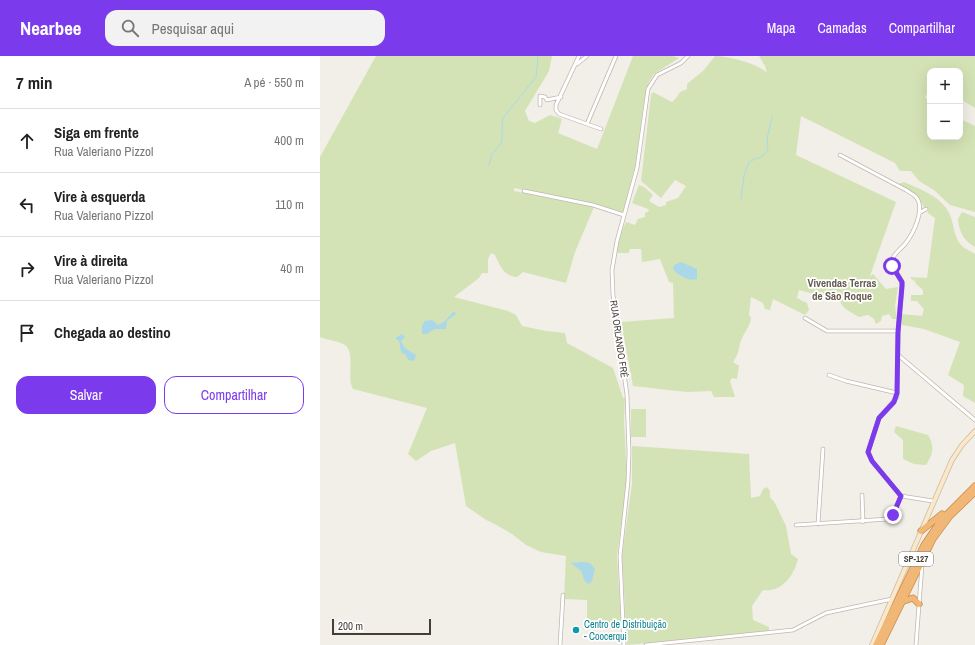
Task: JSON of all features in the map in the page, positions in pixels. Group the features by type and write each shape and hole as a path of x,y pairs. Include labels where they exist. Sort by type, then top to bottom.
{"highway":[{"name":"SP-127","path":"876,645 924,544 941,520 955,504 975,486"},
{"name":"SP-127","path":"881,645 924,555 944,524 975,492"},
{"path":"921,531 955,504"},
{"path":"901,602 913,598 919,604"}],"street":[{"path":"579,56 576,66 556,105 556,110 559,114 601,130"},
{"path":"576,66 587,56"},
{"path":"587,124 615,56"},
{"name":"RUA ORLANDO FRÉ","path":"624,645 620,556 628,481 629,452 627,395 613,295 612,270 617,241 637,168 646,102 651,83 660,72 681,63 688,56"},
{"path":"540,105 540,96 545,97 547,100 561,96"},
{"path":"840,155 916,197 918,202 919,213 910,237 894,255 891,262 902,282 898,332 897,393 894,402 879,418 868,452 872,461 901,496 933,501"},
{"path":"524,191 595,206 624,215"},
{"path":"919,213 926,210"},
{"path":"805,318 827,331 898,332"},
{"path":"898,355 975,420"},
{"path":"829,375 846,381 897,393"},
{"path":"872,645 933,501 956,453 975,431"},
{"path":"818,524 823,449"},
{"path":"862,495 863,522"},
{"path":"796,525 863,522 889,519 896,509 901,496"},
{"path":"916,645 920,580 924,555"},
{"path":"560,645 563,595"},
{"path":"646,645 793,630 826,613 892,599"}],"green space":[{"path":"376,56 552,56 549,71 525,111 529,121 535,123 550,115 562,119 558,133 597,149 633,56 673,56 679,58 654,74 649,82 644,101 635,167 623,212 595,204 514,188 514,191 594,207 575,252 566,283 523,272 517,277 509,275 503,270 495,255 491,253 488,259 488,273 482,273 479,278 454,297 508,311 516,315 522,326 565,333 567,343 613,368 623,398 625,398 624,419 627,481 617,556 621,623 587,621 587,600 564,599 566,556 541,552 526,545 512,534 486,520 466,506 455,443 431,451 416,461 408,454 427,408 353,389 350,379 351,360 348,349 345,345 320,337 320,157"},
{"path":"715,56 743,61 767,73 759,56 975,56 975,108 963,101 963,68 927,68 927,94 925,97 927,101 927,140 963,140 963,120 975,126 975,212 950,205 934,190 919,181 911,171 900,171 895,163 801,116 796,155 896,202 870,276 873,274 886,289 898,287 895,306 897,319 892,319 889,314 882,316 881,321 876,324 874,319 868,315 859,317 848,310 841,304 840,301 799,290 797,298 807,303 809,310 805,315 773,299 770,310 765,309 763,303 751,297 749,315 751,318 749,326 742,338 737,355 733,362 739,366 737,379 732,378 730,381 735,397 714,397 711,391 687,392 633,386 621,322 674,318 673,283 669,282 660,259 642,262 641,249 630,249 629,253 617,253 620,235 626,222 635,225 638,219 645,217 645,213 649,211 648,209 632,203 639,185 644,187 653,195 649,201 659,207 666,205 666,202 678,198 686,186 675,180 661,198 641,181 651,95 653,92 672,102 680,92 687,89 687,84 704,70"},
{"path":"904,182 927,192 942,203 949,212 959,242 963,247 975,254 975,403 963,396 964,385 948,375 960,342 924,329 902,325 901,314 922,316 924,309 917,301 911,301 911,295 923,295 923,290 916,284 915,281 911,279 911,277 927,278 935,218 928,213 928,210 924,207 918,197 898,184"},
{"path":"962,212 975,217 975,247 965,239 961,232 958,219"},
{"path":"631,409 646,409 646,437 631,437"},
{"path":"896,426 928,435 932,443 932,450 926,465 914,464 903,459 903,440 894,432"},
{"path":"632,446 749,454 751,498 760,496 763,489 767,487 770,491 770,497 775,503 786,526 791,554 798,559 794,571 786,582 776,589 763,590 752,606 753,620 769,627 769,631 627,645 622,556 632,484"}],"water":[{"path":"681,262 697,269 697,279 687,279 673,269 674,265"},
{"path":"453,312 456,314 447,321 446,329 435,329 427,334 422,334 422,325 425,321 432,320 438,325 444,322"},
{"path":"402,334 405,337 401,341 405,348 416,355 414,361 408,360 406,355 401,352 399,341 395,338"},
{"path":"571,563 590,563 595,569 592,581 589,584 585,582 581,571"}],"waterway":[{"path":"489,165 492,154 502,142 503,118 536,77 538,56"},
{"path":"741,199 744,176 749,162 760,158 766,153 768,148 767,139 772,117"}],"place":[{"name":"Centro de Distribuição - Coocerqui","path":"576,630"}],"district":[{"name":"Vivendas Terras de São Roque","path":"842,289"}],"route":[{"path":"892,266 902,282 898,332 898,387 894,402 881,413 868,452 872,461 901,496 893,515"}]}
